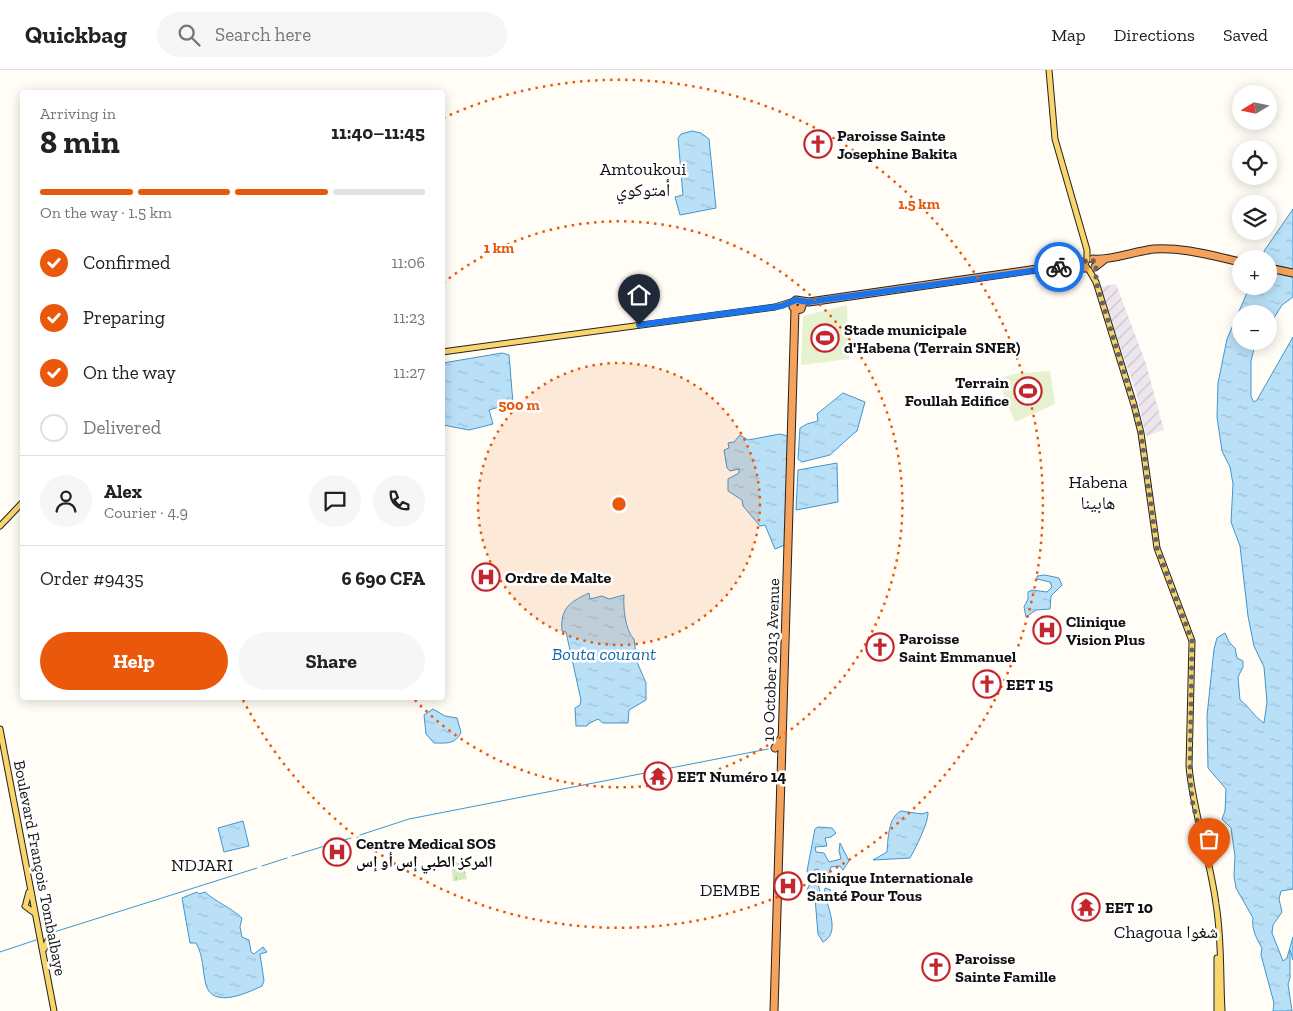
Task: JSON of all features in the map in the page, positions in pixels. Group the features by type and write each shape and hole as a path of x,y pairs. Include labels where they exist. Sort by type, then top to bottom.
{"highway":[{"path":"798,306 1090,264 1130,252 1156,249 1175,249 1232,260"},
{"path":"1277,270 1293,273"},
{"name":"10 October 2013 Avenue","path":"776,1011 782,736 798,306"},
{"name":"10 October 2013 Avenue","path":"776,1011 798,306"},
{"path":"782,736 774,749 782,758"}],"main road":[{"path":"1051,70 1060,150 1090,264 1127,376 1136,415 1157,548 1192,641 1190,786 1213,887 1218,918 1221,1011"},
{"path":"445,354 782,306 798,306"},
{"path":"0,524 20,503"},
{"name":"Boulevard François Tombalbaye","path":"0,729 53,1011"},
{"name":"Boulevard François Tombalbaye","path":"0,740 53,1011"},
{"path":"29,892 26,905 33,912"},
{"path":"43,952 48,940"},
{"path":"1219,958 1221,1011"}],"shaded area":[{"path":"1116,284 1146,364 1164,430 1146,436 1136,392 1099,287"}],"green space":[{"name":"Stade municipale d'Habena (Terrain SNER)","path":"847,305 849,359 801,365 803,316"},
{"name":"Terrain Foullah Edifice","path":"1050,371 1055,404 1015,422 997,379 1014,374"},
{"path":"456,862 464,866 467,879 453,881 452,869"}],"water":[{"path":"692,131 701,133 709,139 716,208 680,215 675,197 683,195 678,138 681,134"},
{"path":"1293,209 1293,297 1282,305 1277,313 1277,305 1242,305 1246,295 1277,295 1277,250 1265,250 1272,240 1277,240 1277,232"},
{"path":"1232,327 1232,350 1254,350 1251,361 1251,397 1254,402 1257,400 1293,337 1293,889 1281,891 1279,899 1282,912 1273,925 1272,933 1283,961 1287,958 1293,937 1293,960 1290,950 1290,978 1288,984 1292,1011 1273,1011 1274,1003 1261,955 1262,948 1254,930 1253,918 1236,888 1234,876 1235,856 1231,828 1222,819 1225,811 1226,789 1208,768 1207,716 1214,649 1217,638 1225,633 1229,642 1235,648 1237,658 1243,661 1243,667 1238,677 1240,700 1264,723 1267,702 1264,667 1254,646 1248,616 1240,546 1231,522 1233,484 1230,467 1222,451 1217,417 1218,383 1227,339"},
{"path":"502,353 509,355 513,403 489,410 493,424 469,430 445,425 445,363"},
{"path":"843,393 865,402 857,431 830,455 802,462 798,459 800,428 818,421 817,414"},
{"path":"780,434 787,436 789,442 785,545 775,549 765,525 760,526 743,506 742,500 728,491 728,479 739,473 739,469 730,471 727,468 724,450 729,448 728,443 734,442 740,435 748,440"},
{"path":"837,463 838,502 796,510 798,470"},
{"path":"1045,575 1059,578 1062,585 1051,596 1050,609 1036,610 1026,617 1024,607 1028,599 1028,592 1032,590 1047,592 1052,587 1050,582 1037,579 1037,576"},
{"name":"Bouta courant","path":"589,593 590,599 602,596 609,599 624,595 624,612 628,630 634,639 637,662 646,683 646,700 629,710 628,723 603,723 598,719 587,726 576,726 575,708 580,705 581,700 566,632 562,631 562,623 568,607"},
{"path":"433,709 445,716 457,718 461,732 456,739 450,742 434,743 426,734 424,715"},
{"path":"901,811 922,814 928,812 924,829 910,858 873,860 887,852 891,823 893,818"},
{"path":"243,821 249,846 224,852 218,828"},
{"path":"818,827 832,828 836,833 831,837 825,838 827,846 815,847 816,852 824,853 829,862 841,859 840,843 849,861 843,870 840,866 831,867 828,876 824,879 821,877 818,869 814,870 821,895 824,895 825,888 831,890 826,895 832,926 828,938 823,942 818,934 815,898 807,890 810,883 807,871 815,829"},
{"path":"197,892 199,894 205,892 242,918 240,927 242,937 249,940 251,952 254,954 263,947 267,952 260,954 264,981 262,986 240,995 223,998 210,992 206,985 199,948 196,943 190,943 182,898"}],"waterway":[{"path":"360,835 409,819 768,749"},
{"path":"292,856 351,838"},
{"path":"262,866 287,858"},
{"path":"51,933 257,868"},
{"path":"0,952 36,940"}],"way so far":[{"path":"1059,267 1082,263 1090,259 1096,262 1096,282 1127,376 1141,433 1157,548 1188,626 1192,641 1193,663 1189,766 1192,800 1209,869"}],"place":[{"name":"Paroisse Sainte Josephine Bakita","path":"818,144"},
{"name":"Stade municipale d'Habena (Terrain SNER)","path":"825,338"},
{"name":"Terrain Foullah Edifice","path":"1028,391"},
{"name":"Ordre de Malte","path":"486,577"},
{"name":"Clinique Vision Plus","path":"1047,630"},
{"name":"Paroisse Saint Emmanuel","path":"880,647"},
{"name":"EET 15","path":"987,684"},
{"name":"EET Numéro 14","path":"658,776"},
{"name":"Centre Medical SOS المركز الطبي إس أو إس","path":"337,852"},
{"name":"Clinique Internationale Santé Pour Tous","path":"788,886"},
{"name":"EET 10","path":"1086,907"},
{"name":"Paroisse Sainte Famille","path":"936,967"}],"district":[{"name":"Amtoukoui أمتوكوي","path":"643,179"},
{"name":"Habena هابينا","path":"1098,492"},
{"name":"NDJARI","path":"202,865"},
{"name":"DEMBE","path":"730,890"},
{"name":"Chagoua شغوا","path":"1166,932"}],"route":[{"path":"639,325 782,306 796,300 808,302 1059,267"}]}
